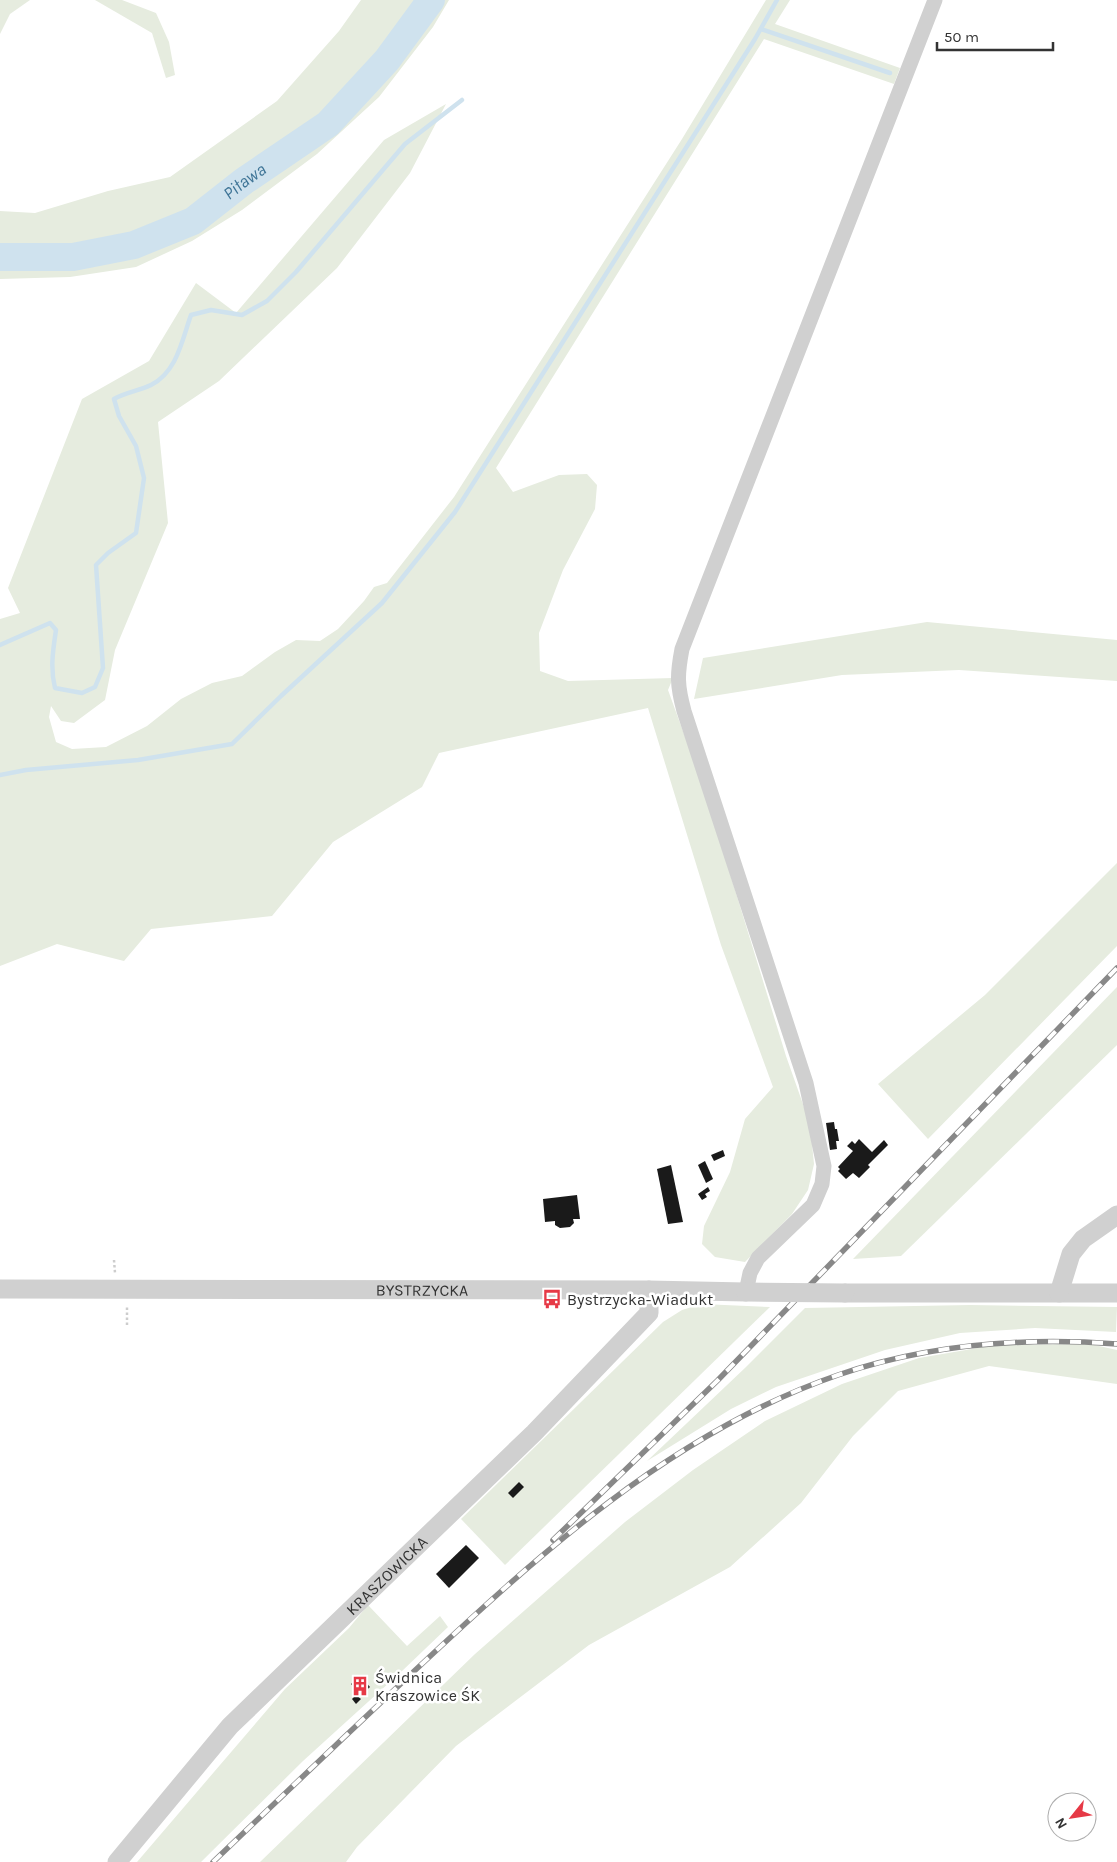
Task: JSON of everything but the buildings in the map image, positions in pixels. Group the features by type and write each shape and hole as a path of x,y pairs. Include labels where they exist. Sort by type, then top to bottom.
{"street":[{"path":"746,1292 750,1273 758,1258 813,1205 822,1184 824,1166 806,1083 684,711 677,672 682,649 935,0"},
{"path":"1059,1293 1071,1254 1083,1239 1117,1214"},
{"name":"BYSTRZYCKA","path":"0,1289 1117,1293"},
{"name":"KRASZOWICKA","path":"117,1862 230,1726 534,1433 649,1313 649,1290"}],"shaded area":[{"path":"0,0 30,0 10,14 0,34"},
{"path":"95,0 122,0 156,13 169,42 175,75 166,78 152,33"},
{"path":"361,0 449,0 433,27 379,97 317,154 242,210 192,241 136,267 70,277 0,279 0,211 35,213 108,191 170,177 277,101 339,31"},
{"path":"766,0 790,0 775,24 900,68 894,84 764,39 496,468 513,492 559,475 587,474 597,485 595,509 563,570 539,633 540,671 568,681 673,678 668,690 704,789 786,1056 810,1124 814,1164 808,1190 792,1214 745,1262 715,1257 702,1244 704,1226 730,1172 745,1119 773,1087 721,945 648,708 439,753 422,787 333,842 272,916 151,929 124,961 57,944 0,966 0,619 20,613 8,588 82,399 149,361 196,283 236,313 384,140 446,104 410,173 337,268 219,381 158,422 168,523 115,650 105,700 74,723 61,721 51,706 49,717 56,742 72,749 106,747 147,726 181,699 212,683 242,676 275,652 296,640 320,641 338,629 364,601 374,587 387,583 454,497 682,139"},
{"path":"927,622 1117,640 1117,681 959,670 842,675 694,699 703,658"},
{"path":"1117,863 1117,946 928,1139 878,1084 985,995"},
{"path":"1117,987 1117,1045 901,1256 853,1259"},
{"path":"702,1304 770,1307 505,1565 461,1519 663,1322 682,1310"},
{"path":"970,1305 1117,1307 1116,1332 1035,1328 960,1333 885,1350 776,1387 731,1409 647,1461 805,1308"},
{"path":"1090,1344 1117,1350 1117,1384 989,1366 898,1391 853,1436 801,1503 730,1567 589,1645 456,1746 357,1847 346,1862 260,1862 475,1654 625,1522 693,1470 765,1421 842,1384 919,1358 995,1345"},
{"path":"368,1605 407,1646 440,1616 448,1627 303,1761 201,1862 137,1862 285,1689 349,1628"}],"waterway":[{"name":"Piława","path":"0,257 73,257 134,245 193,221 244,181 328,124 387,60 431,0"},
{"path":"0,775 26,770 138,760 232,744 382,603 455,512 755,39 777,0"},
{"path":"761,29 890,73"},
{"path":"0,645 50,623 56,630 52,666 55,688 82,693 95,687 103,668 96,565 108,553 136,533 144,478 136,446 119,416 114,399 151,385 167,372 173,364 191,315 211,310 242,315 267,301 296,272 405,144 462,100"}],"railway":[{"path":"553,1540 718,1380 1117,968"},
{"path":"213,1862 458,1630 557,1543 609,1502 663,1464 719,1429 777,1399 838,1375 872,1364 907,1356 976,1345 1046,1342 1117,1344"}],"place":[{"name":"Bystrzycka-Wiadukt","path":"552,1299"},
{"name":"Świdnica Kraszowice ŚK","path":"360,1686"}]}
